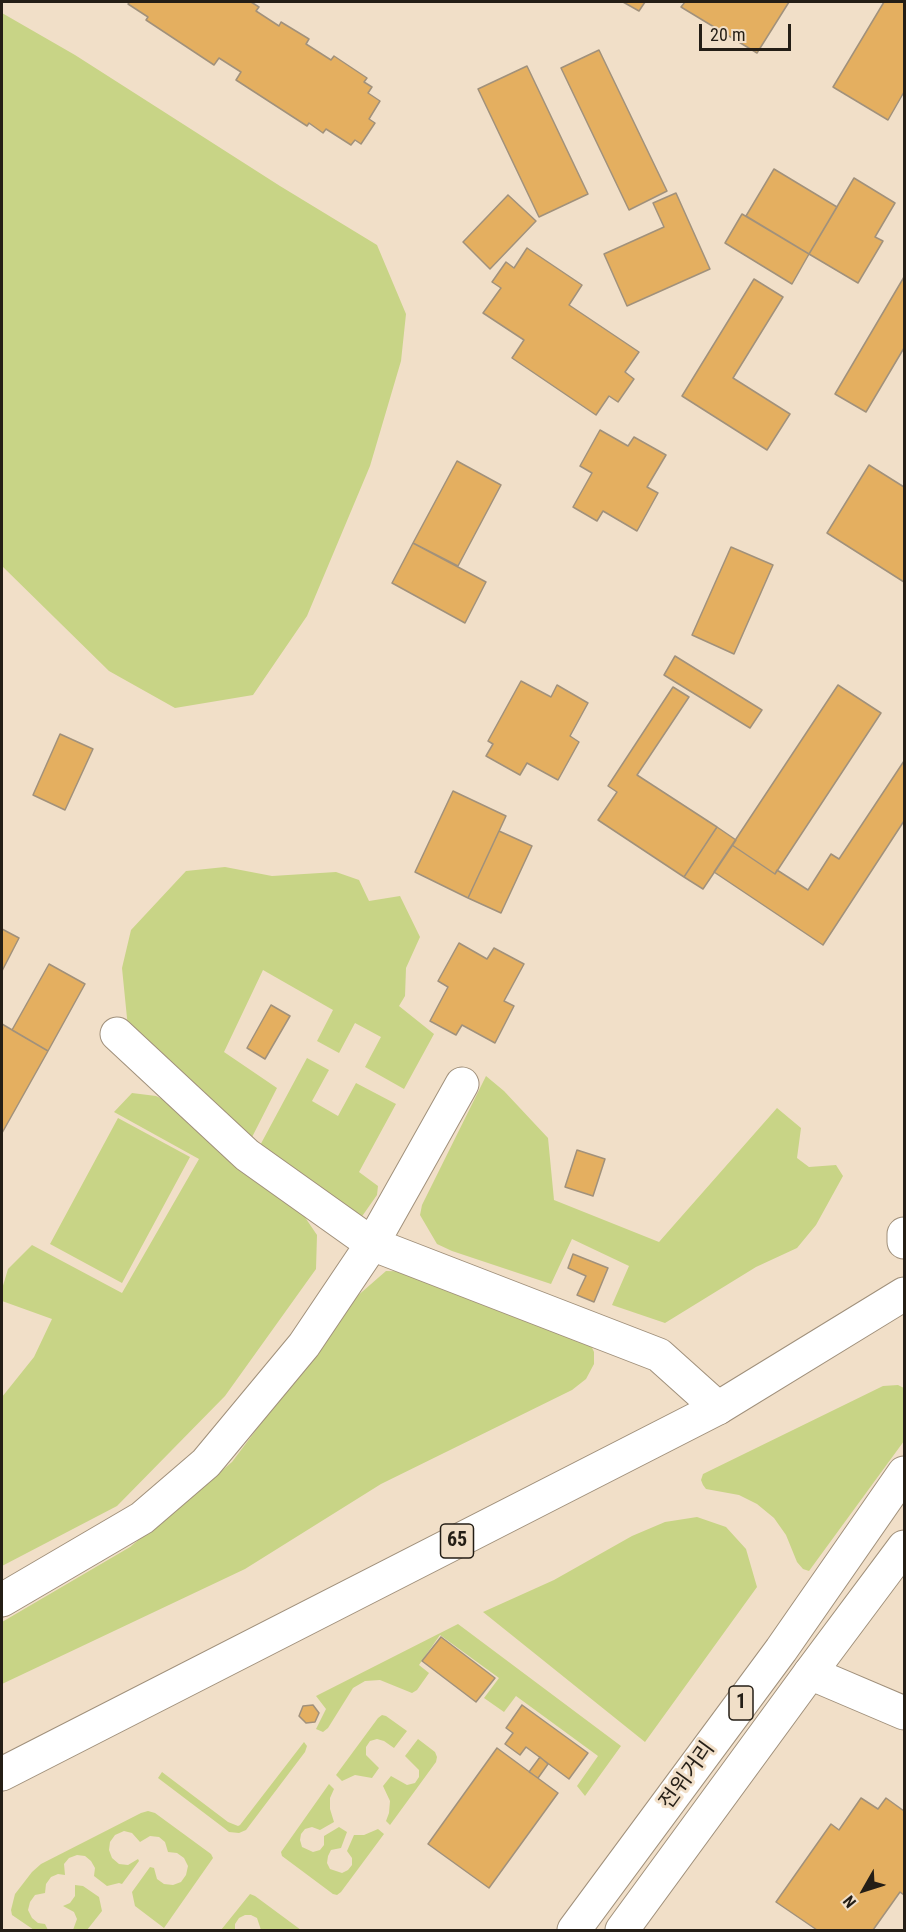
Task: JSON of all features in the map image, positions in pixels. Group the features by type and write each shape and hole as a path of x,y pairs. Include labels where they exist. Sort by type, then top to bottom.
{"main road":[{"path":"117,1034 247,1155 372,1244 659,1355 718,1408"},
{"path":"2,1600 142,1518 206,1463 304,1345 372,1244 462,1084"},
{"path":"904,1234 904,1242"},
{"name":"65","path":"2,1774 718,1408 904,1294"},
{"name":"전위거리","path":"574,1930 781,1650 904,1473"},
{"name":"전위거리","path":"622,1930 904,1547"},
{"path":"810,1672 904,1713"}],"green space":[{"path":"2,13 75,55 377,245 406,314 401,361 370,466 307,616 253,695 175,708 109,671 2,566"},
{"path":"225,867 272,876 336,872 359,880 369,901 400,896 420,937 406,968 405,996 399,1006 434,1034 404,1089 365,1067 381,1037 355,1023 339,1053 317,1041 333,1010 263,970 224,1052 277,1088 248,1145 128,1028 122,968 131,930 186,871"},
{"path":"307,1058 329,1070 312,1101 338,1116 356,1083 396,1104 359,1172 378,1186 377,1195 358,1222 257,1151"},
{"path":"486,1076 504,1091 548,1138 554,1200 659,1242 777,1108 801,1128 797,1158 809,1167 836,1165 843,1176 816,1225 797,1248 756,1267 665,1323 612,1305 629,1266 572,1239 551,1284 437,1244 420,1215 422,1205"},
{"path":"132,1093 156,1096 173,1104 296,1204 317,1235 316,1269 225,1396 117,1506 2,1566 2,1397 34,1357 52,1319 2,1301 2,1289 8,1269 32,1245 122,1293 199,1159 114,1112"},
{"path":"118,1118 190,1157 122,1283 50,1244"},
{"path":"386,1271 423,1272 588,1339 594,1352 594,1364 586,1379 572,1390 381,1484 245,1569 2,1684 2,1622 130,1547 232,1462 355,1298"},
{"path":"898,1385 904,1388 904,1441 809,1571 803,1569 797,1562 786,1535 774,1518 757,1504 739,1495 706,1489 703,1485 701,1480 703,1474 883,1386"},
{"path":"697,1517 726,1527 746,1549 757,1587 645,1742 483,1612 554,1580 632,1536 665,1522"},
{"path":"458,1624 621,1746 585,1796 577,1786 598,1756 516,1696 504,1712 484,1698 499,1678 440,1635 419,1665 429,1673 417,1690 412,1693 380,1680 365,1681 353,1688 328,1728 323,1732 316,1729 326,1709 316,1696"},
{"path":"382,1715 407,1731 394,1748 384,1741 377,1739 370,1741 366,1747 366,1755 379,1768 372,1778 355,1775 342,1781 336,1775"},
{"path":"418,1739 435,1752 436,1762 390,1825 386,1821 390,1801 383,1786 391,1776 407,1785 415,1783 419,1777 419,1770 405,1756"},
{"path":"304,1742 307,1746 305,1752 246,1830 239,1833 229,1832 158,1778 162,1772 228,1822 238,1826"},
{"path":"329,1784 334,1789 330,1798 330,1809 334,1822 320,1830 312,1827 305,1829 300,1840 302,1847 313,1852 320,1850 324,1845 324,1836 339,1827 347,1832 341,1848 331,1850 327,1863 330,1869 342,1873 352,1865 352,1858 347,1851 354,1835 364,1835 378,1829 384,1834 337,1895 282,1856 281,1852"},
{"path":"148,1811 155,1813 211,1854 213,1858 164,1928 135,1906 132,1892 150,1867 154,1868 157,1879 164,1884 173,1885 181,1882 188,1866 184,1858 177,1853 168,1852 165,1842 159,1837 150,1836 140,1842 132,1833 124,1831 115,1835 110,1842 109,1850 112,1858 119,1864 128,1865 138,1859 139,1861 122,1884 107,1886 94,1876 95,1868 91,1861 85,1856 77,1855 69,1858 64,1864 65,1875 58,1874 51,1877 46,1884 45,1893 35,1895 30,1902 28,1910 32,1918 38,1923 45,1924 48,1930 34,1930 12,1915 15,1894 41,1864"},
{"path":"75,1885 83,1886 99,1897 102,1911 87,1930 73,1930 77,1919 74,1912 63,1906 70,1903 75,1896"},
{"path":"250,1894 301,1930 261,1930 257,1918 245,1915 235,1924 235,1930 221,1930"}],"building":[{"path":"130,2 251,2 259,7 256,11 279,26 281,22 309,39 306,44 331,60 334,56 367,78 364,82 372,87 368,93 380,101 369,119 375,123 361,144 355,140 351,145 326,129 323,133 309,123 307,126 236,80 241,72 219,58 214,65 146,20 148,17 128,4"},
{"path":"623,2 645,2 639,11"},
{"path":"685,2 789,2 757,53 681,7"},
{"path":"884,2 904,2 904,92 888,120 833,87"},
{"path":"599,50 667,191 629,210 561,68"},
{"path":"527,66 588,194 539,217 478,89"},
{"path":"774,169 837,207 809,254 746,216"},
{"path":"854,178 895,203 875,237 883,241 858,283 809,254"},
{"path":"676,193 710,269 627,306 604,254 664,227 653,203"},
{"path":"508,195 536,221 490,269 463,242"},
{"path":"742,214 809,254 792,284 725,243"},
{"path":"527,248 582,285 569,305 639,352 625,372 634,379 618,402 609,396 596,415 512,358 524,340 483,313 501,288 492,282 506,262 514,268"},
{"path":"904,277 904,348 866,412 835,394"},
{"path":"754,279 783,297 733,378 790,414 767,450 682,396"},
{"path":"600,430 628,446 634,437 666,455 647,487 658,493 637,531 603,511 597,521 573,507 592,473 580,466"},
{"path":"457,461 501,485 458,566 413,543"},
{"path":"869,465 904,487 904,582 827,533"},
{"path":"413,543 486,582 465,623 392,583"},
{"path":"731,547 773,565 734,654 692,635"},
{"path":"675,656 762,710 750,728 664,675"},
{"path":"521,681 551,697 557,685 588,703 570,736 579,742 558,780 527,763 520,775 486,756 493,744 488,741"},
{"path":"838,685 881,713 775,874 732,845"},
{"path":"673,687 689,697 637,775 717,827 684,877 598,820 617,792 608,786"},
{"path":"60,734 93,749 65,810 33,795"},
{"path":"904,761 904,821 823,945 714,872 732,845 775,874 777,870 808,890 831,854 839,859"},
{"path":"453,791 506,816 468,898 415,872"},
{"path":"717,827 736,840 703,889 684,877"},
{"path":"499,831 532,846 501,913 468,898"},
{"path":"2,929 19,938 2,971"},
{"path":"459,943 487,959 494,948 524,964 504,1001 514,1006 495,1043 462,1025 456,1035 430,1021 448,987 438,981"},
{"path":"49,964 85,984 48,1051 12,1030"},
{"path":"271,1005 290,1016 265,1059 247,1048"},
{"path":"2,1024 48,1051 2,1133"},
{"path":"577,1150 605,1159 593,1196 565,1187"},
{"path":"573,1254 608,1268 594,1302 577,1295 586,1276 568,1268"},
{"path":"441,1637 495,1678 476,1702 422,1661"},
{"path":"313,1705 319,1713 315,1722 306,1723 299,1716 303,1706"},
{"path":"522,1705 588,1753 569,1779 526,1747 520,1755 505,1744 513,1733 506,1728"},
{"path":"497,1748 558,1793 489,1888 428,1844"},
{"path":"540,1757 548,1764 538,1778 529,1772"},
{"path":"861,1798 878,1809 886,1798 904,1811 904,1895 900,1892 873,1930 817,1930 776,1902 831,1824 839,1830"}]}
